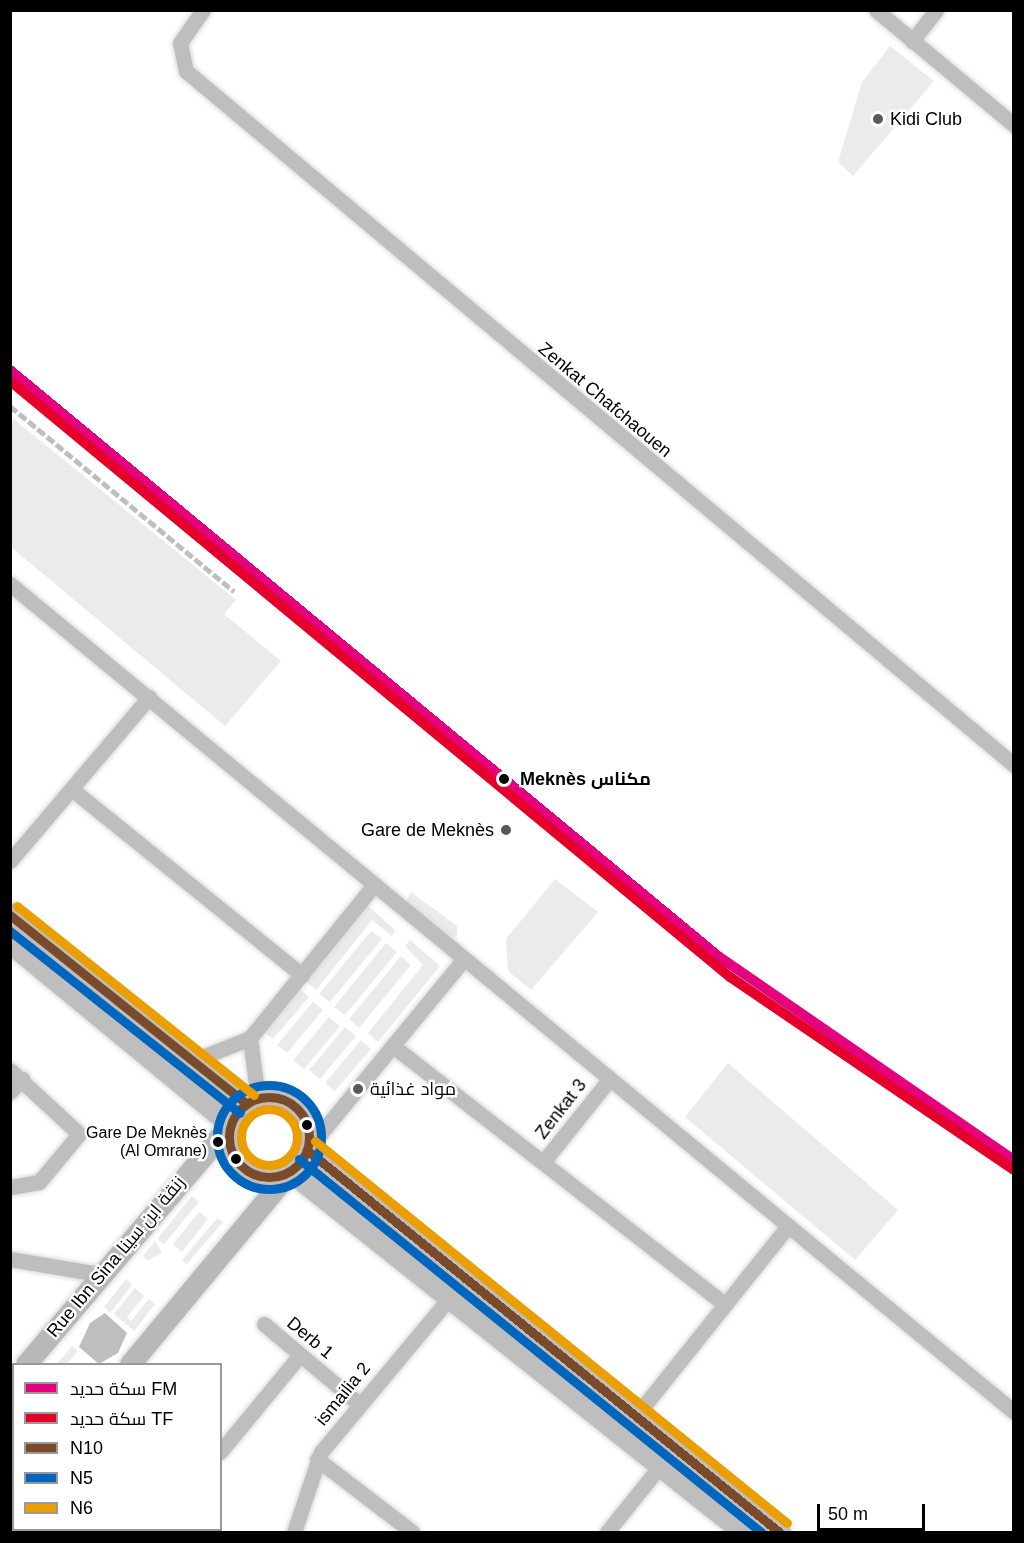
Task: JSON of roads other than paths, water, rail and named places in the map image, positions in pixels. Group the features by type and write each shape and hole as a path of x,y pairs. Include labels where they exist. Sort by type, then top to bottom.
{"main road":[{"path":"10,915 192,1061 252,1101 281,1099 301,1114 307,1150 779,1533"},
{"path":"14,948 231,1124"},
{"path":"252,1101 231,1124 231,1148 244,1168 268,1177 291,1170"},
{"name":"Rue Ibn Sina زنقة ابن سينا","path":"28,1363 99,1274 231,1124"},
{"path":"132,1363 307,1150"},
{"path":"291,1170 452,1295 745,1533"}],"street":[{"name":"Zenkat Chafchaouen","path":"203,10 180,43 180,57 186,71 1014,765"},
{"path":"876,10 1014,125"},
{"path":"912,41 936,10"},
{"path":"10,584 149,697 608,1081 1014,1412"},
{"path":"10,861 74,791 149,697"},
{"path":"74,791 302,975"},
{"path":"192,1061 250,1038 373,886"},
{"path":"307,1150 463,960"},
{"path":"250,1038 252,1101"},
{"path":"393,1046 544,1161 725,1304"},
{"path":"10,1092 16,1075 73,1123 79,1138 39,1182 10,1187"},
{"name":"Zenkat 3","path":"544,1161 608,1081"},
{"path":"635,1417 787,1227"},
{"path":"10,1259 99,1274"},
{"name":"ismailia 2","path":"294,1533 317,1459 359,1404 452,1295"},
{"name":"Derb 1","path":"264,1324 359,1404"},
{"path":"222,1450 300,1355"},
{"path":"317,1459 412,1533"},
{"path":"607,1533 660,1466"}],"railway":[{"path":"10,406 234,591"}],"rail line":[{"name":"FM","path":"10,370 718,956 1014,1160"},
{"name":"TF","path":"10,381 730,977 1014,1170"}],"place":[{"name":"Kidi Club","path":"878,119"},
{"name":"Meknès مكناس","path":"504,779"},
{"name":"Gare de Meknès","path":"506,830"},
{"name":"مواد غذائية","path":"358,1089"},
{"name":"Gare De Meknès (Al Omrane)","path":"218,1142"}]}
